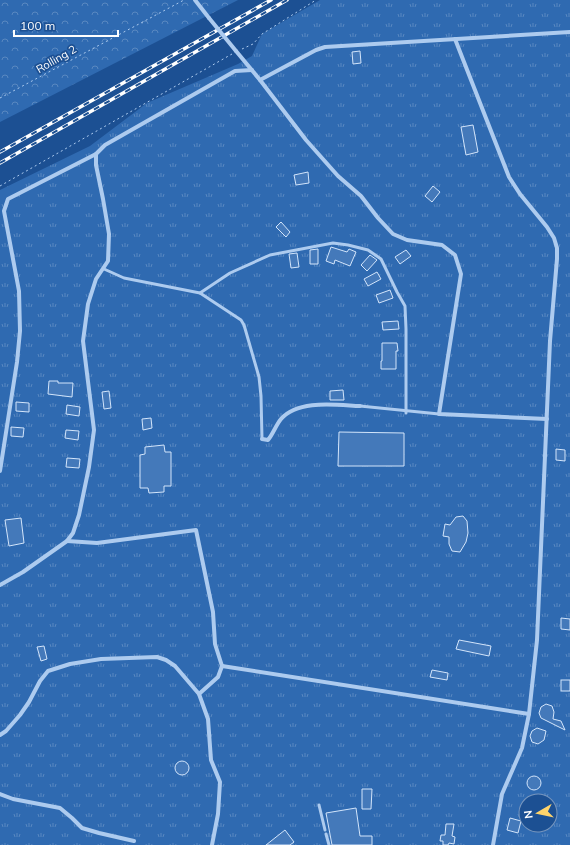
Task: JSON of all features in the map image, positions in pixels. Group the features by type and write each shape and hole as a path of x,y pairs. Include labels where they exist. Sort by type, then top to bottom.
{"street":[{"path":"195,0 260,80 306,140 338,176 361,196 393,234 407,240 442,245 455,255 461,274 439,414 547,419"},
{"path":"260,80 316,50 325,47 570,32"},
{"path":"455,39 509,177 520,194 547,227 554,238 557,248 557,266 550,341 537,640 529,714 522,748 502,794 493,845"},
{"path":"0,471 17,362 20,331 19,291 4,211 8,199 96,154 104,145 235,71 252,70"},
{"path":"0,585 23,572 67,542 73,533 79,515 89,467 94,430 83,341 88,304 96,279 108,261 109,234 104,199 96,165 96,154"},
{"path":"262,439 268,440 282,418 296,408 326,405 360,406"},
{"path":"67,542 97,543 196,530 213,612 215,644 222,666 218,677 199,694"},
{"path":"0,735 6,731 20,715 29,702 33,691 48,671 70,664 101,659 157,657 166,660 175,666 199,694 208,719 211,760 220,782 218,814 212,845"},
{"path":"222,666 529,714"},
{"path":"0,794 13,799 60,808 82,828 134,841"}],"lane":[{"path":"200,293 230,273 270,255 333,243 368,250 381,259 396,292 405,306 406,412"},
{"path":"104,269 124,278 200,293 241,320 244,325 259,377 262,439"},
{"path":"360,406 406,412 439,414"},
{"path":"319,805 325,830"},
{"path":"326,834 329,845"}],"path":[{"name":"Rolling 2","path":"0,98 184,0"},
{"path":"0,186 236,52 253,44 262,34 316,0"}],"green space":[{"path":"0,0 238,0 0,122"},
{"path":"320,0 570,0 570,845 0,845 0,190 90,146 147,103 238,64 252,56 262,34"}],"building":[{"path":"360,51 361,63 353,64 352,52"},
{"path":"473,125 478,152 466,155 461,127"},
{"path":"308,172 309,183 296,185 294,175"},
{"path":"433,186 440,192 432,202 425,196"},
{"path":"281,222 290,232 286,237 276,227"},
{"path":"331,247 347,252 349,249 356,252 350,266 335,260 334,264 326,261"},
{"path":"318,249 318,264 310,264 310,250"},
{"path":"406,250 411,256 400,264 395,257"},
{"path":"297,253 299,267 291,268 289,254"},
{"path":"370,255 377,260 367,271 361,265"},
{"path":"377,272 381,279 368,286 364,279"},
{"path":"390,290 393,298 379,303 376,295"},
{"path":"398,321 399,329 383,330 382,322"},
{"path":"382,343 397,343 398,351 396,351 396,369 381,369"},
{"path":"49,381 58,381 58,383 73,383 72,397 48,394"},
{"path":"343,390 344,400 330,400 330,391"},
{"path":"109,391 111,408 104,409 102,392"},
{"path":"16,402 29,403 29,412 16,411"},
{"path":"67,405 80,407 79,416 66,414"},
{"path":"151,418 152,428 143,430 142,419"},
{"path":"11,427 24,428 23,437 11,436"},
{"path":"66,430 79,431 78,440 65,438"},
{"path":"339,432 404,433 404,466 338,466"},
{"path":"164,445 165,452 171,452 171,486 164,486 164,492 149,493 148,488 140,488 140,455 145,454 145,447"},
{"path":"556,449 565,450 565,461 556,460"},
{"path":"67,458 80,459 79,468 66,467"},
{"path":"463,516 467,521 468,533 466,542 460,552 452,551 449,544 449,537 443,536 445,524 450,525 456,517"},
{"path":"21,518 24,543 9,546 5,520"},
{"path":"561,618 570,619 570,630 561,629"},
{"path":"459,640 491,646 489,656 456,649"},
{"path":"44,646 47,659 41,661 37,647"},
{"path":"432,670 448,673 447,680 430,677"},
{"path":"561,680 570,680 570,691 561,691"},
{"path":"546,704 552,706 554,712 553,719 561,721 565,730 541,718 539,713 541,707"},
{"path":"537,728 546,731 544,740 538,744 532,742 530,736 532,731"},
{"path":"179,761 185,761 189,765 189,771 185,775 179,775 175,771 175,765"},
{"path":"531,776 537,776 541,780 541,786 537,790 531,790 527,786 527,780"},
{"path":"362,789 372,789 371,809 362,809"},
{"path":"356,808 360,836 372,836 372,845 332,845 326,813"},
{"path":"510,818 518,820 518,833 507,830"},
{"path":"446,824 454,824 452,836 455,837 454,844 449,843 448,845 443,845 443,841 440,841 441,835 445,835"},
{"path":"285,830 294,842 290,845 266,845"}],"railway":[{"path":"0,152 271,0"},
{"path":"0,163 287,0"}]}
